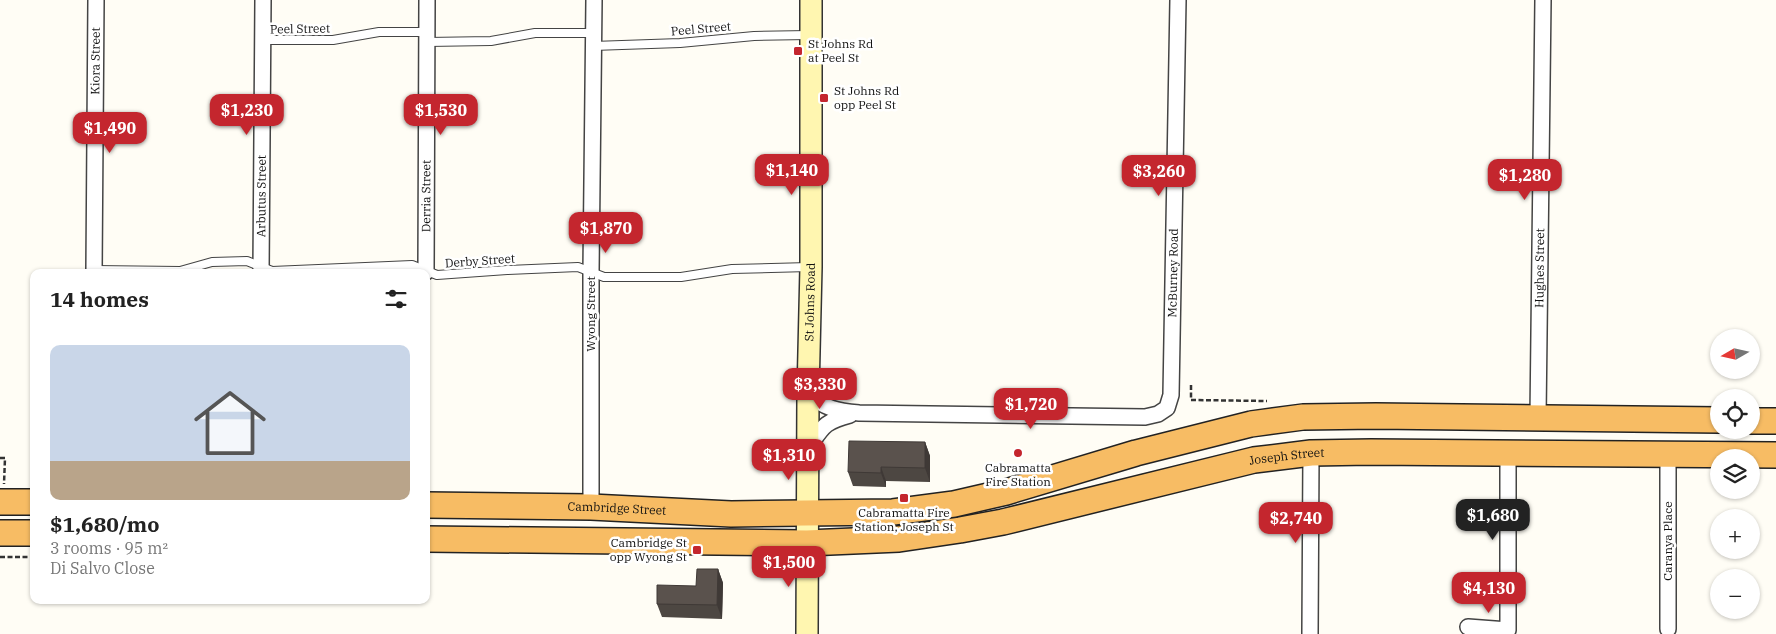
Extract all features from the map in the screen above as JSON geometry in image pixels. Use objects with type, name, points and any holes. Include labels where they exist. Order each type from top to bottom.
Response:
[{"type":"highway","points":[[808,514],[893,512],[954,504],[1006,492],[1184,440],[1228,429],[1278,420],[1323,416],[1710,420]]},
{"type":"highway","points":[[1760,421],[1776,421]]},
{"type":"highway","name":"Joseph Street","points":[[807,542],[900,538],[1004,522],[1228,465],[1275,456],[1311,453],[1508,452],[1776,455]]},
{"type":"highway","points":[[2,495],[30,501]]},
{"type":"highway","name":"Cambridge Street","points":[[430,505],[591,507],[731,514],[808,514]]},
{"type":"highway","points":[[0,533],[30,534]]},
{"type":"highway","points":[[430,539],[807,542]]},
{"type":"main road","name":"St Johns Road","points":[[807,634],[808,393],[811,268],[811,0]]},
{"type":"street","name":"Kiora Street","points":[[94,269],[96,0]]},
{"type":"street","name":"Arbutus Street","points":[[261,269],[263,0]]},
{"type":"street","name":"Derria Street","points":[[426,269],[427,0]]},
{"type":"street","name":"Wyong Street","points":[[591,507],[594,0]]},
{"type":"street","name":"McBurney Road","points":[[859,413],[1145,417],[1158,414],[1167,408],[1171,395],[1178,0]]},
{"type":"street","name":"Hughes Street","points":[[1538,417],[1543,0]]},
{"type":"street","points":[[808,393],[817,402],[837,411],[859,413]]},
{"type":"street","points":[[808,448],[823,426],[840,418],[859,413]]},
{"type":"street","points":[[1468,628],[1508,630],[1508,452]]},
{"type":"street","points":[[1310,634],[1311,453]]},
{"type":"street","name":"Caranya Place","points":[[1668,453],[1668,629]]},
{"type":"lane","name":"Peel Street","points":[[263,40],[334,40],[379,32],[491,41],[535,33],[594,39],[680,43],[754,36],[810,34]]},
{"type":"lane","name":"Derby Street","points":[[187,269],[212,262],[246,261],[259,269]]},
{"type":"lane","name":"Derby Street","points":[[312,269],[412,264],[422,269]]},
{"type":"lane","name":"Derby Street","points":[[430,272],[438,275],[578,267],[604,277],[682,277],[732,269],[811,268]]},
{"type":"path","points":[[1191,385],[1191,400]]},
{"type":"path","points":[[0,458],[5,458],[2,495]]},
{"type":"path","points":[[0,558],[30,557]]},
{"type":"building","points":[[849,441],[925,442],[925,468],[881,467],[881,473],[848,472]]},
{"type":"building","points":[[697,569],[718,569],[717,605],[657,604],[657,585],[696,586]]},
{"type":"place","name":"St Johns Rd at Peel St","points":[[798,51]]},
{"type":"place","name":"St Johns Rd opp Peel St","points":[[824,98]]},
{"type":"place","name":"Cabramatta Fire Station","points":[[1018,453]]},
{"type":"place","name":"Cabramatta Fire Station, Joseph St","points":[[904,498]]},
{"type":"place","name":"Cambridge St opp Wyong St","points":[[697,550]]}]
